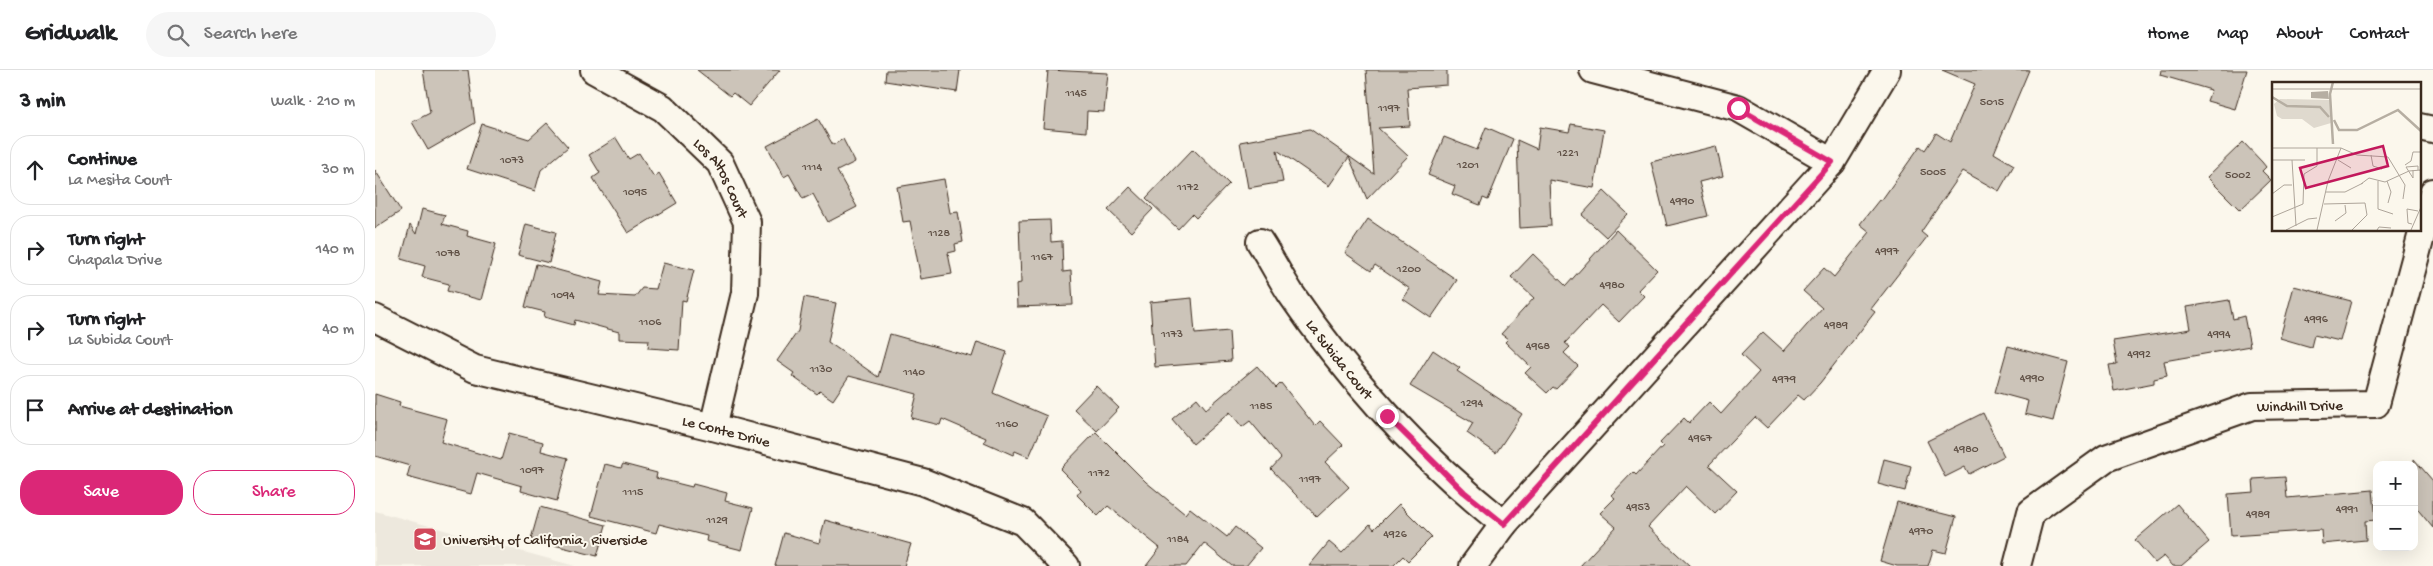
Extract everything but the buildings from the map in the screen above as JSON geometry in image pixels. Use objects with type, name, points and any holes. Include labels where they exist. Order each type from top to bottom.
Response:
[{"type":"street","name":"Los Altos Court","points":[[594,70],[663,108],[720,163],[747,222],[745,293],[713,427]]},
{"type":"street","points":[[1593,70],[1738,108],[1832,162]]},
{"type":"street","points":[[1473,566],[1504,524],[1832,162],[1887,70]]},
{"type":"street","name":"Windhill Drive","points":[[2017,566],[2031,512],[2107,458],[2252,406],[2376,404],[2433,192]]},
{"type":"street","name":"La Subida Court","points":[[1260,242],[1290,292],[1387,416],[1464,492],[1504,524]]},
{"type":"street","name":"Le Conte Drive","points":[[375,318],[475,369],[713,427],[923,482],[1023,522],[1066,566]]},
{"type":"shaded area","name":"University of California, Riverside","points":[[375,511],[575,566],[375,566]]},
{"type":"place","name":"University of California, Riverside","points":[[425,539]]},
{"type":"route","points":[[1387,416],[1464,492],[1504,524],[1832,162],[1738,108]]}]
